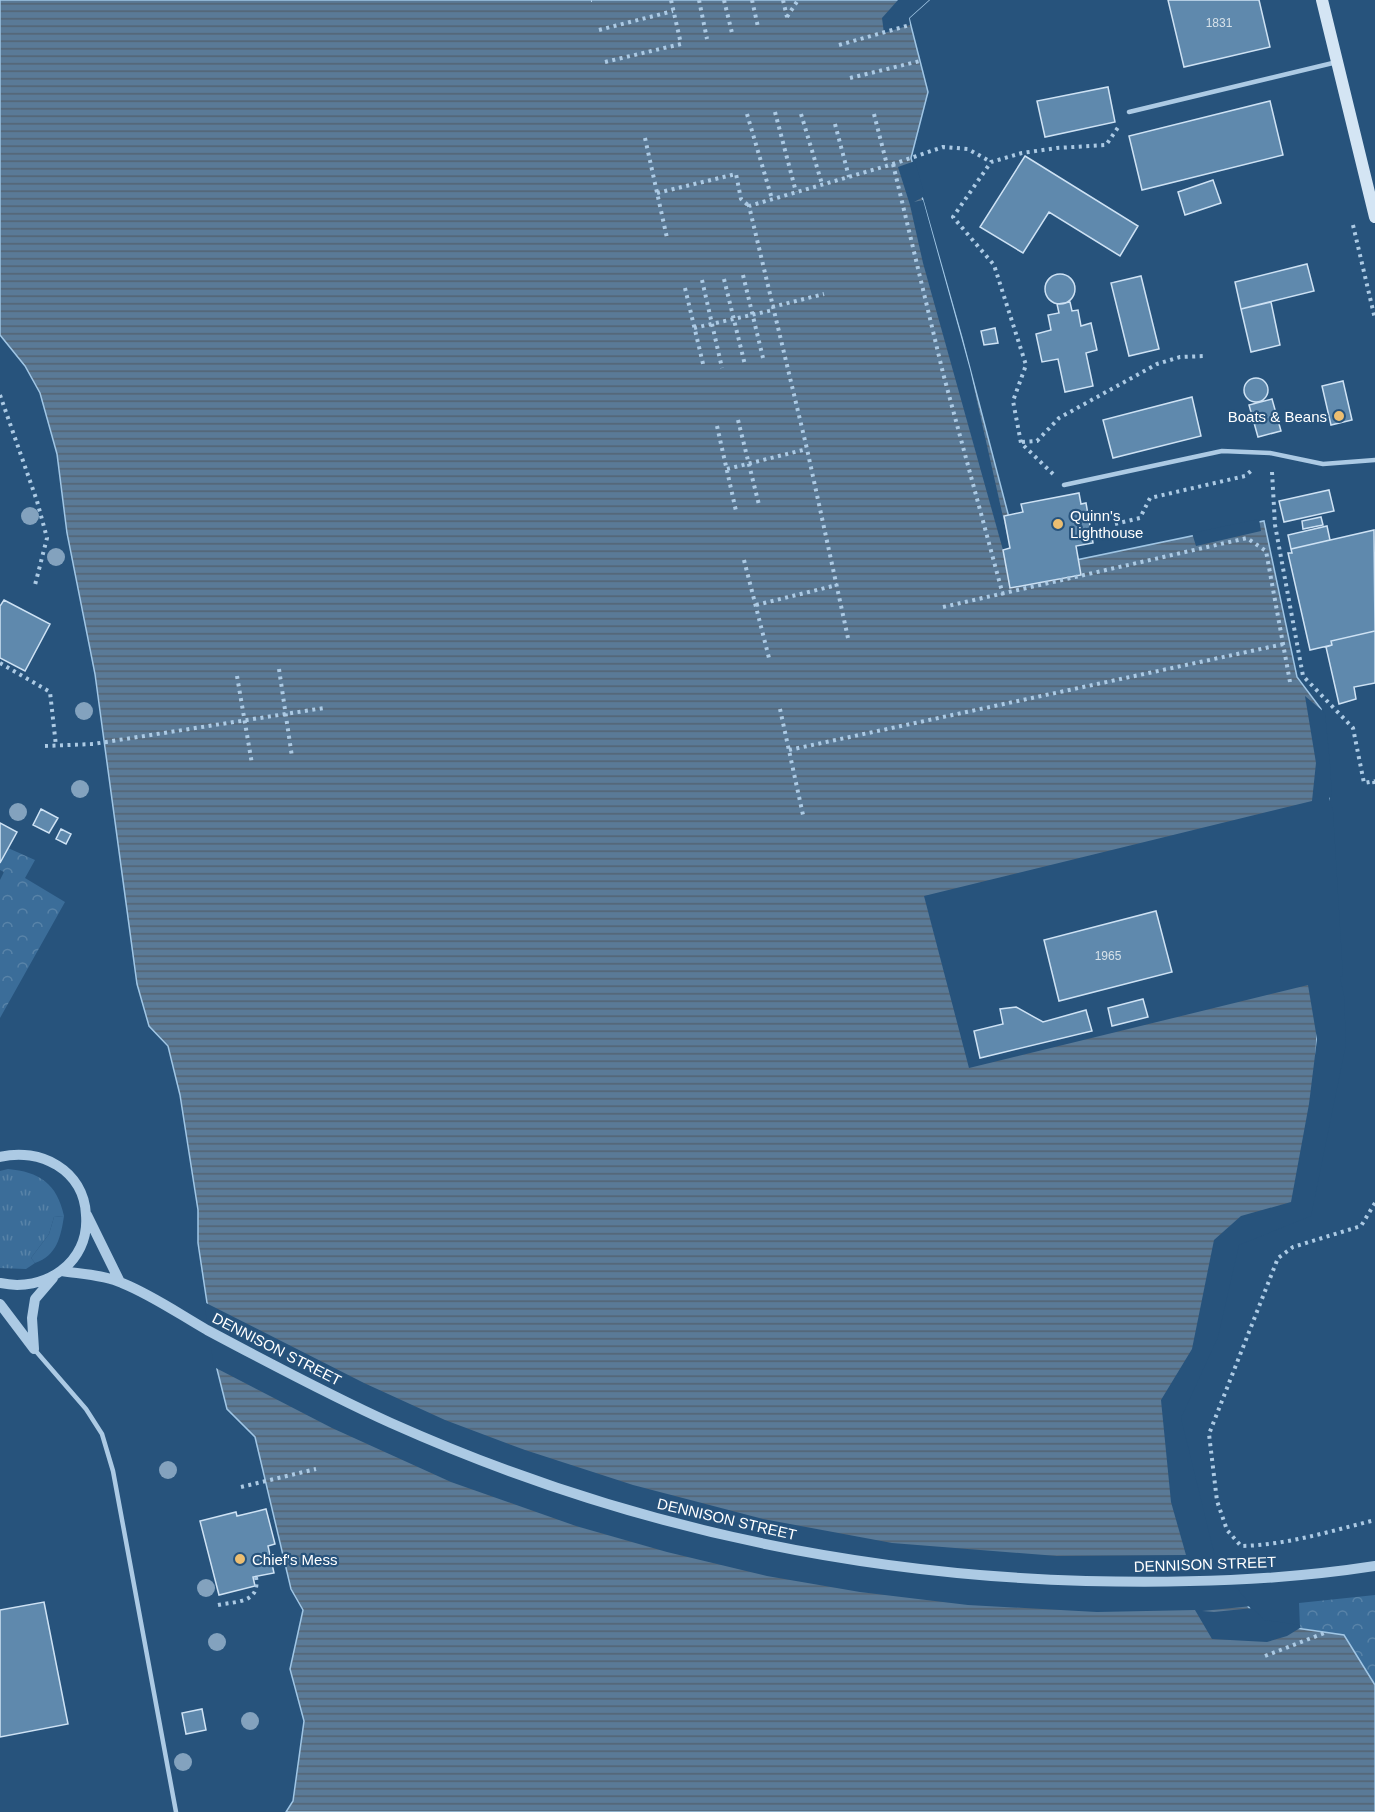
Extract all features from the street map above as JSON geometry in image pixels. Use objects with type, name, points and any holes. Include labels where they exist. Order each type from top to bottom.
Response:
[{"type":"main road","points":[[1322,0],[1337,62],[1370,176],[1375,217]]},
{"type":"street","points":[[0,1157],[15,1153],[35,1155],[55,1163],[71,1177],[81,1194],[86,1215],[120,1282]]},
{"type":"street","points":[[34,1349],[32,1318],[35,1299],[76,1255],[84,1236],[86,1215]]},
{"type":"street","points":[[0,1282],[20,1286],[39,1283],[59,1273]]},
{"type":"street","name":"DENNISON STREET","points":[[59,1273],[120,1282],[277,1367],[391,1423],[494,1466],[603,1503],[705,1532],[816,1555],[916,1569],[1033,1579],[1136,1582],[1242,1580],[1375,1566]]},
{"type":"street","points":[[0,1304],[34,1349]]},
{"type":"lane","points":[[1129,112],[1337,62]]},
{"type":"lane","points":[[1064,485],[1222,451],[1270,453],[1323,464],[1375,460]]},
{"type":"lane","points":[[34,1349],[86,1409],[104,1438],[113,1471],[176,1812]]},
{"type":"path","points":[[605,62],[681,44],[671,0]]},
{"type":"path","points":[[699,0],[707,39]]},
{"type":"path","points":[[724,0],[732,33]]},
{"type":"path","points":[[752,0],[758,27]]},
{"type":"path","points":[[783,0],[787,17],[798,0]]},
{"type":"path","points":[[599,30],[673,11]]},
{"type":"path","points":[[838,45],[910,25]]},
{"type":"path","points":[[850,78],[920,61]]},
{"type":"path","points":[[775,112],[796,192]]},
{"type":"path","points":[[1064,485],[1021,443],[1013,401],[1026,365],[994,265],[953,217],[991,162],[1022,153],[1106,145],[1129,112]]},
{"type":"path","points":[[747,114],[772,199]]},
{"type":"path","points":[[801,114],[822,184]]},
{"type":"path","points":[[874,114],[887,165]]},
{"type":"path","points":[[835,124],[849,177]]},
{"type":"path","points":[[645,138],[667,238]]},
{"type":"path","points":[[749,206],[893,164],[942,147],[968,148],[991,162]]},
{"type":"path","points":[[893,164],[943,373],[1003,595]]},
{"type":"path","points":[[657,193],[736,174],[741,199],[749,206],[807,449],[848,638]]},
{"type":"path","points":[[743,275],[763,358]]},
{"type":"path","points":[[724,279],[745,365]]},
{"type":"path","points":[[702,280],[722,368]]},
{"type":"path","points":[[685,288],[704,368]]},
{"type":"path","points":[[694,328],[753,315],[824,294]]},
{"type":"path","points":[[1021,443],[1037,441],[1059,418],[1157,364],[1180,357],[1205,356]]},
{"type":"path","points":[[0,395],[37,501],[47,538],[35,585]]},
{"type":"path","points":[[738,420],[759,505]]},
{"type":"path","points":[[717,426],[735,511]]},
{"type":"path","points":[[727,469],[807,449]]},
{"type":"path","points":[[1114,524],[1140,518],[1150,498],[1245,476],[1270,453]]},
{"type":"path","points":[[1270,453],[1275,525],[1303,676],[1353,728],[1364,783],[1374,781],[1375,788]]},
{"type":"path","points":[[943,607],[1247,538],[1266,551],[1290,682]]},
{"type":"path","points":[[744,560],[769,658]]},
{"type":"path","points":[[756,605],[837,585]]},
{"type":"path","points":[[789,750],[1284,644]]},
{"type":"path","points":[[0,663],[50,692],[56,746]]},
{"type":"path","points":[[279,669],[292,757]]},
{"type":"path","points":[[237,676],[252,764]]},
{"type":"path","points":[[45,746],[93,744],[324,708]]},
{"type":"path","points":[[780,710],[802,815]]},
{"type":"path","points":[[1375,1203],[1361,1226],[1293,1246],[1278,1258],[1209,1434],[1217,1501],[1227,1530],[1241,1546],[1268,1546],[1375,1520]]},
{"type":"path","points":[[241,1487],[315,1469]]},
{"type":"path","points":[[218,1605],[246,1600],[253,1596],[257,1586],[256,1577]]},
{"type":"path","points":[[1265,1656],[1327,1632]]},
{"type":"green space","points":[[8,848],[35,860],[25,878],[65,902],[0,1018],[0,880],[4,872],[0,870],[0,863]]},
{"type":"green space","points":[[8,1169],[29,1173],[45,1181],[57,1195],[64,1216],[54,1217],[49,1234],[31,1258],[35,1263],[26,1269],[0,1268],[0,1171]]},
{"type":"green space","points":[[64,1216],[57,1244],[48,1256],[35,1263],[31,1258],[49,1234],[54,1217]]},
{"type":"green space","points":[[1375,1595],[1375,1685],[1344,1635],[1300,1628],[1299,1603]]},
{"type":"shaded area","points":[[0,0],[929,0],[909,18],[928,92],[911,158],[962,338],[1023,571],[1264,521],[1297,677],[1321,709],[1329,797],[1308,1215],[1236,1243],[1178,1418],[1214,1566],[1262,1623],[1344,1635],[1375,1685],[1375,1812],[286,1812],[293,1801],[304,1721],[290,1669],[303,1610],[291,1589],[255,1437],[227,1409],[217,1369],[198,1243],[198,1210],[180,1095],[168,1046],[149,1026],[137,984],[95,674],[67,533],[57,454],[40,393],[25,366],[0,335]]},
{"type":"pier","points":[[898,0],[929,0],[909,18],[910,25],[884,33],[882,18]]},
{"type":"pier","points":[[915,161],[925,196],[914,202],[923,200],[970,370],[1010,548],[1003,550],[898,167]]},
{"type":"pier","points":[[1259,519],[1261,531],[1196,546],[1192,533]]},
{"type":"pier","points":[[1305,696],[1325,713],[1346,1044],[1311,1216],[1239,1245],[1218,1337],[1181,1418],[1217,1565],[1252,1606],[1202,1611],[1253,1608],[1264,1620],[1300,1625],[1300,1628],[1287,1636],[1267,1642],[1212,1639],[1195,1610],[1097,1612],[968,1605],[860,1592],[767,1576],[667,1552],[576,1526],[451,1482],[332,1428],[214,1367],[204,1302],[364,1383],[445,1420],[525,1450],[633,1485],[763,1519],[892,1543],[1057,1556],[1186,1555],[1171,1502],[1161,1400],[1192,1349],[1214,1240],[1241,1216],[1291,1202],[1309,1104],[1317,1039],[1308,985],[969,1068],[924,896],[1312,801],[1316,763]]},
{"type":"building","points":[[1168,0],[1259,0],[1270,47],[1184,67]]},
{"type":"building","points":[[1108,87],[1115,122],[1045,137],[1037,101]]},
{"type":"building","points":[[1270,101],[1283,155],[1142,190],[1129,136]]},
{"type":"building","points":[[1025,156],[1138,226],[1120,256],[1049,212],[1023,253],[980,227]]},
{"type":"building","points":[[1213,180],[1221,203],[1185,215],[1178,192]]},
{"type":"building","points":[[1307,264],[1314,291],[1241,309],[1235,282]]},
{"type":"building","points":[[1060,274],[1071,278],[1075,289],[1071,300],[1060,304],[1049,300],[1045,289],[1049,278]]},
{"type":"building","points":[[1141,276],[1159,349],[1129,356],[1111,283]]},
{"type":"building","points":[[1070,302],[1072,311],[1078,310],[1081,326],[1091,323],[1097,350],[1086,353],[1093,386],[1065,392],[1058,359],[1042,362],[1036,334],[1051,330],[1048,315],[1059,313],[1057,304]]},
{"type":"building","points":[[1271,302],[1280,345],[1251,352],[1241,309]]},
{"type":"building","points":[[995,328],[998,343],[984,345],[981,331]]},
{"type":"building","points":[[1256,378],[1264,382],[1268,390],[1264,398],[1256,402],[1248,398],[1244,390],[1248,382]]},
{"type":"building","points":[[1343,381],[1352,420],[1331,425],[1322,386]]},
{"type":"building","points":[[1192,397],[1201,436],[1113,458],[1103,420]]},
{"type":"building","points":[[1272,399],[1281,431],[1258,437],[1249,405]]},
{"type":"building","points":[[1329,490],[1334,511],[1284,522],[1279,501]]},
{"type":"building","points":[[1079,493],[1081,504],[1086,503],[1093,543],[1076,546],[1081,575],[1010,588],[1003,550],[1010,548],[1004,516],[1023,512],[1021,504]]},
{"type":"building","points":[[1321,517],[1323,525],[1303,529],[1302,521]]},
{"type":"building","points":[[1327,526],[1330,540],[1291,549],[1288,535]]},
{"type":"building","points":[[1374,530],[1375,631],[1331,641],[1332,645],[1310,650],[1288,553],[1292,553],[1291,549]]},
{"type":"building","points":[[4,600],[50,624],[25,671],[0,658],[0,606]]},
{"type":"building","points":[[1375,631],[1375,683],[1354,687],[1356,699],[1339,704],[1326,647],[1332,645],[1331,641]]},
{"type":"building","points":[[41,809],[58,818],[49,833],[33,825]]},
{"type":"building","points":[[0,823],[17,832],[0,863]]},
{"type":"building","points":[[61,829],[71,834],[66,844],[56,839]]},
{"type":"building","points":[[1156,911],[1172,972],[1059,1001],[1044,940]]},
{"type":"building","points":[[1143,999],[1148,1017],[1112,1026],[1108,1008]]},
{"type":"building","points":[[1016,1007],[1043,1022],[1086,1010],[1092,1031],[980,1058],[974,1031],[1003,1024],[1000,1009]]},
{"type":"building","name":"Chief's Mess","points":[[266,1509],[275,1544],[268,1546],[274,1573],[253,1577],[255,1586],[219,1595],[200,1521],[236,1512],[237,1516]]},
{"type":"building","points":[[44,1602],[68,1724],[0,1737],[0,1610]]},
{"type":"building","points":[[202,1709],[206,1730],[186,1734],[182,1713]]},
{"type":"place","name":"Boats & Beans","points":[[1339,416]]},
{"type":"place","name":"Quinn's Lighthouse","points":[[1058,524]]},
{"type":"place","name":"Chief's Mess","points":[[240,1559]]}]
